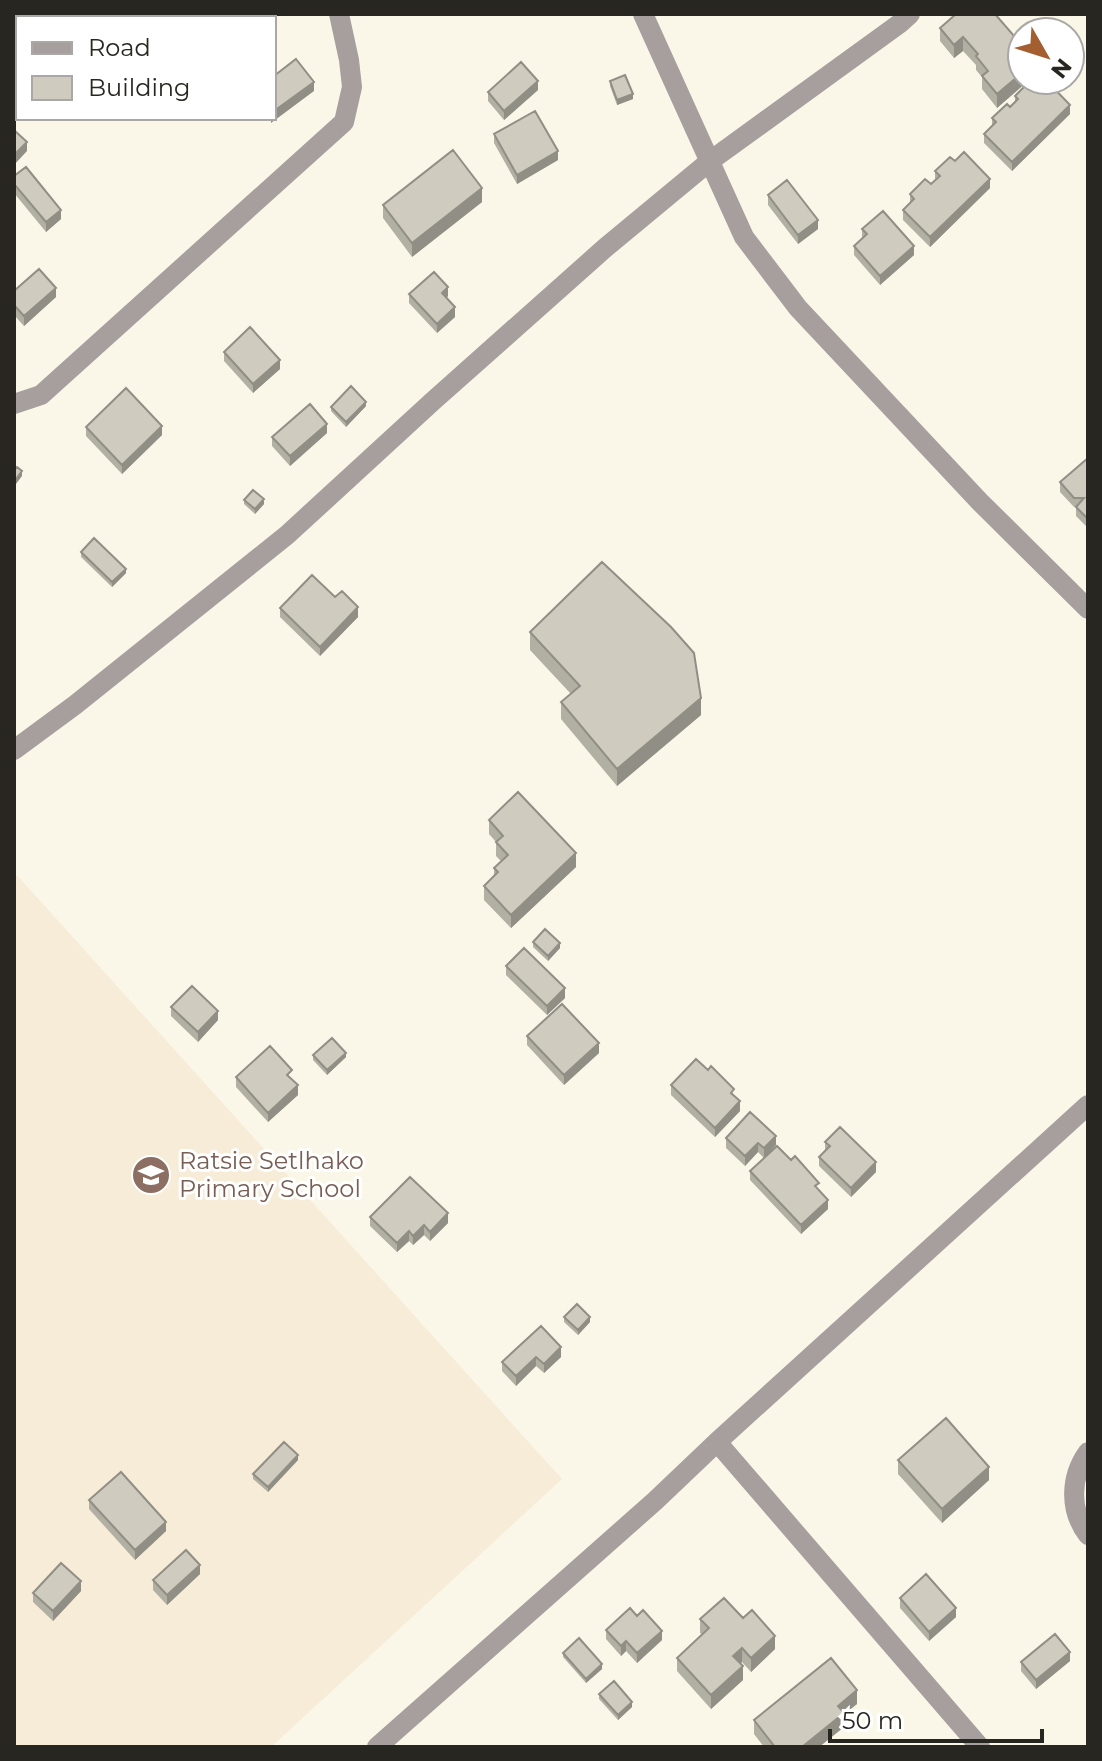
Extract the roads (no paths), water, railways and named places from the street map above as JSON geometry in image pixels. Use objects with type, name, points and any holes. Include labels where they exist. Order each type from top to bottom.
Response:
[{"type":"street","points":[[14,404],[41,395],[344,122],[352,87],[339,14]]},
{"type":"street","points":[[643,14],[744,237],[798,308],[980,502],[1088,609]]},
{"type":"street","points":[[14,750],[287,535],[605,248],[710,161],[910,14]]},
{"type":"street","points":[[377,1747],[655,1501],[1088,1105]]},
{"type":"street","points":[[717,1442],[980,1747]]},
{"type":"street","points":[[1088,1452],[1080,1463],[1073,1495],[1080,1523],[1088,1535]]},
{"type":"place","name":"Ratsie Setlhako Primary School","points":[[151,1175]]}]
